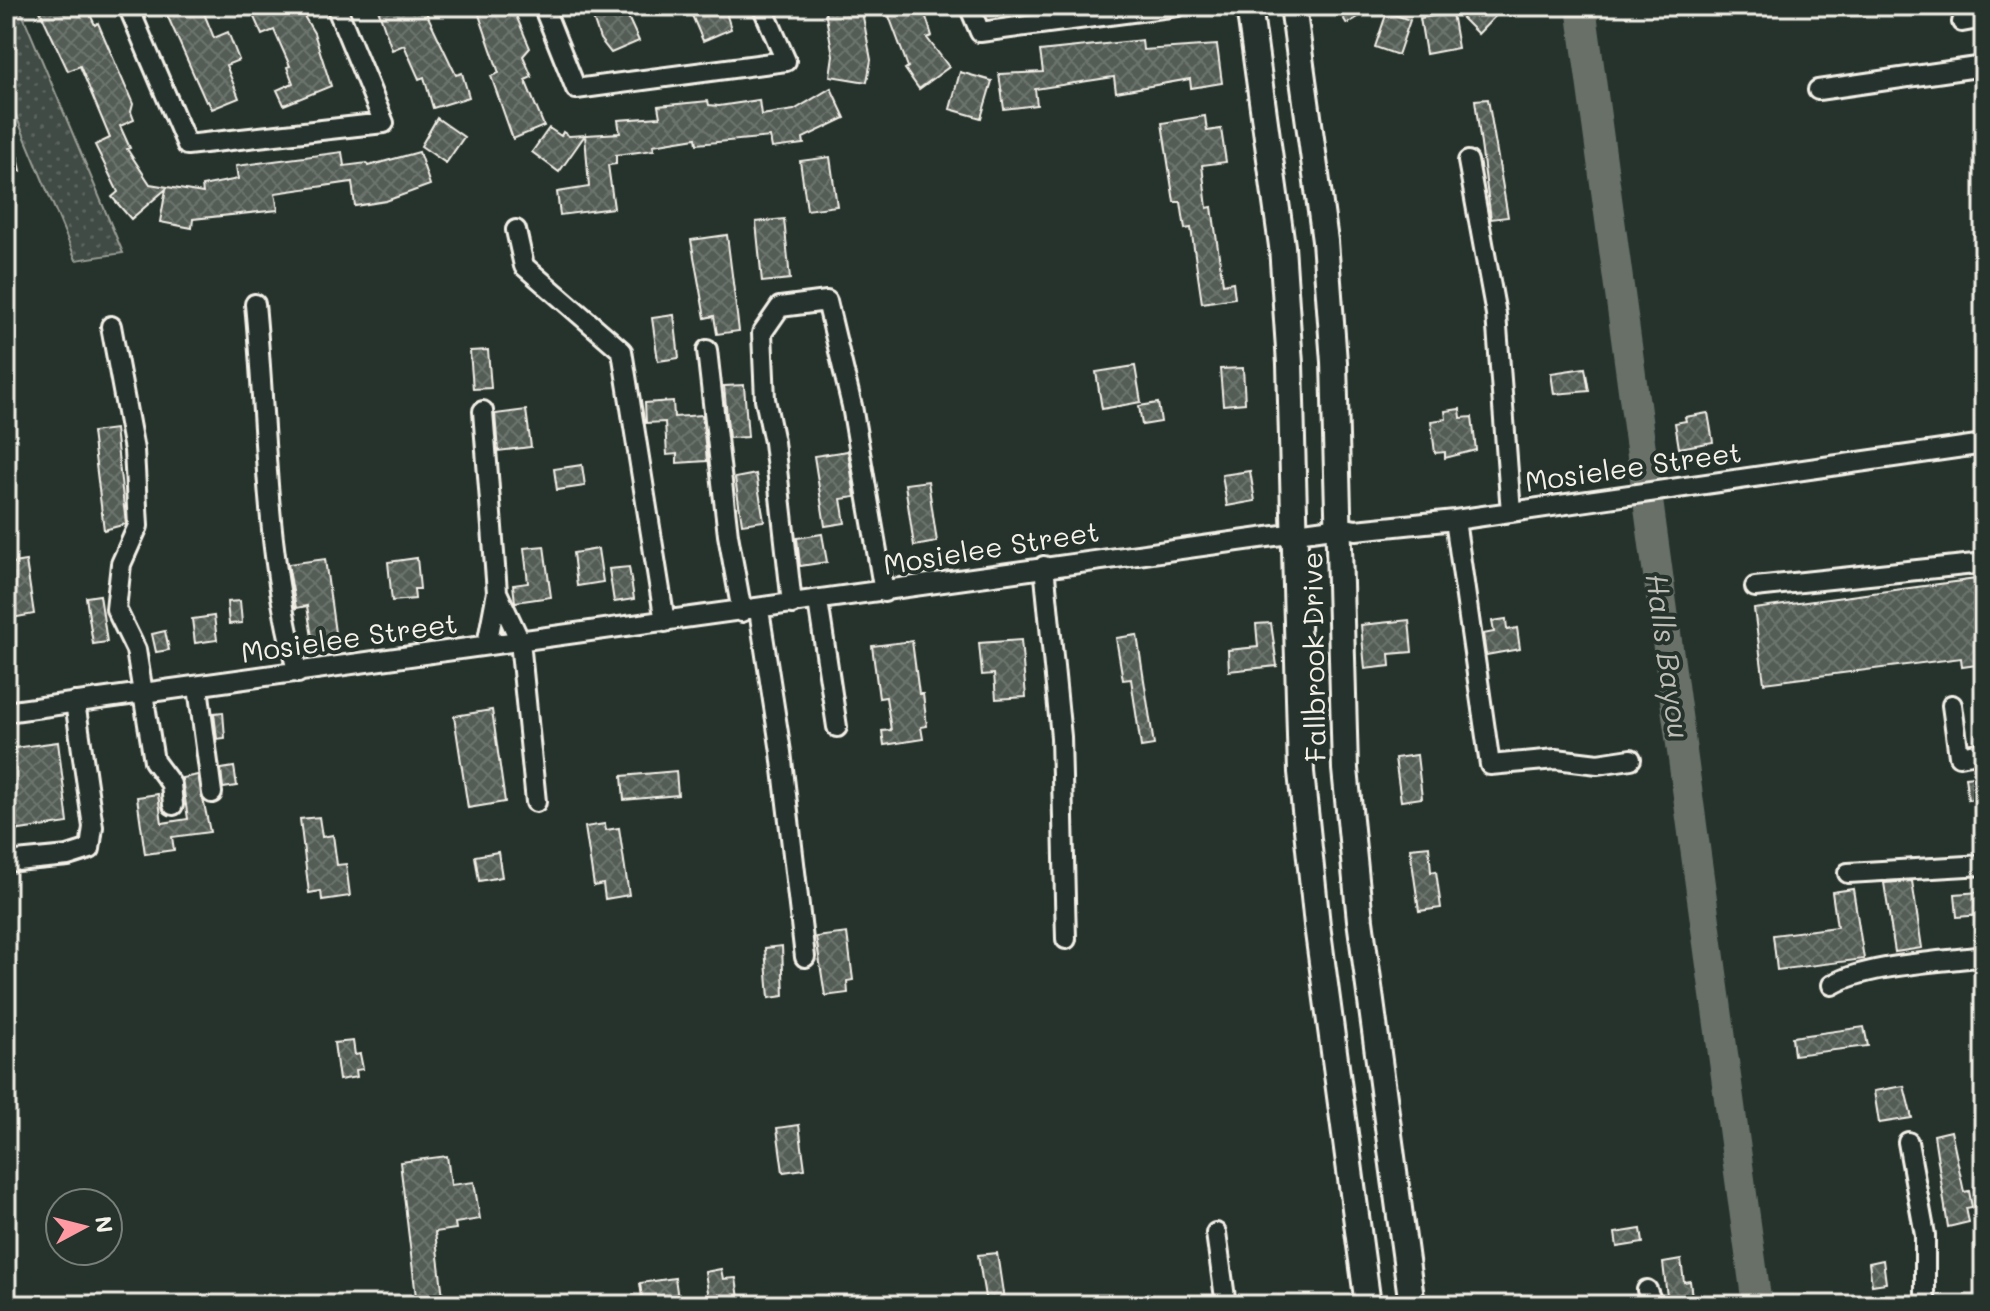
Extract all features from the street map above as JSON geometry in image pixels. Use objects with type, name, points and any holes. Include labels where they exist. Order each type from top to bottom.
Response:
[{"type":"main road","name":"Fallbrook Drive","points":[[1249,6],[1282,246],[1296,532],[1303,787],[1317,925],[1368,1305]]},
{"type":"main road","name":"Fallbrook Drive","points":[[1293,6],[1325,241],[1340,527],[1345,769],[1360,920],[1412,1305]]},
{"type":"street","points":[[128,6],[187,145],[384,123],[336,6]]},
{"type":"street","points":[[543,6],[576,89],[786,61],[762,6]]},
{"type":"street","points":[[969,6],[980,32],[1178,6]]},
{"type":"street","points":[[1962,22],[1984,18]]},
{"type":"street","points":[[1818,90],[1984,66]]},
{"type":"street","points":[[1468,161],[1496,314],[1511,512]]},
{"type":"street","points":[[516,230],[524,266],[622,351],[665,622]]},
{"type":"street","points":[[792,604],[774,442],[765,399],[762,333],[780,307],[827,301],[839,346],[884,592]]},
{"type":"street","points":[[255,304],[264,396],[263,436],[273,523],[282,592],[298,673]]},
{"type":"street","points":[[111,326],[134,450],[138,526],[121,564],[116,609],[136,650],[154,761],[171,784],[173,805]]},
{"type":"street","points":[[707,350],[728,535],[750,611],[781,752],[805,957]]},
{"type":"street","points":[[483,411],[497,592],[487,645]]},
{"type":"street","name":"Mosielee Street","points":[[6,712],[750,611],[1044,566],[1340,527],[1356,530],[1455,520],[1984,444]]},
{"type":"street","points":[[1455,520],[1490,765],[1556,759],[1598,764],[1631,759]]},
{"type":"street","points":[[1755,587],[1984,563]]},
{"type":"street","points":[[1044,566],[1061,737],[1066,939]]},
{"type":"street","points":[[497,592],[520,641],[536,802]]},
{"type":"street","points":[[818,601],[837,727]]},
{"type":"street","points":[[198,687],[212,793]]},
{"type":"street","points":[[6,862],[68,856],[90,849],[93,827],[75,702]]},
{"type":"street","points":[[1952,705],[1959,756],[1984,752]]},
{"type":"street","points":[[1848,873],[1984,865]]},
{"type":"street","points":[[1832,985],[1846,977],[1875,970],[1984,956]]},
{"type":"street","points":[[1908,1142],[1925,1235],[1925,1305]]},
{"type":"street","points":[[1216,1233],[1226,1305]]},
{"type":"shaded area","points":[[6,6],[19,6],[123,253],[76,260],[6,92]]},
{"type":"building","points":[[45,6],[86,6],[95,25],[98,23],[133,104],[131,112],[134,120],[120,126],[130,148],[127,149],[150,184],[203,193],[202,186],[238,179],[236,166],[342,152],[344,166],[367,163],[368,166],[419,152],[430,185],[386,201],[355,206],[352,182],[275,193],[278,210],[193,219],[192,228],[160,222],[166,189],[131,219],[112,197],[118,192],[95,145],[110,138],[80,66],[68,71],[39,9]]},
{"type":"building","points":[[163,6],[201,6],[214,38],[228,32],[239,60],[226,65],[239,98],[212,109],[206,102]]},
{"type":"building","points":[[249,6],[298,6],[314,33],[331,86],[284,105],[277,90],[293,83],[287,67],[290,66],[274,30],[262,35]]},
{"type":"building","points":[[377,6],[423,6],[456,75],[462,73],[469,97],[433,108],[424,77],[419,79],[404,45],[392,50]]},
{"type":"building","points":[[476,6],[512,6],[530,48],[523,56],[532,77],[525,80],[544,126],[513,139],[491,76],[499,73]]},
{"type":"building","points":[[589,6],[623,6],[639,41],[611,53],[600,39]]},
{"type":"building","points":[[688,6],[724,6],[731,29],[703,41]]},
{"type":"building","points":[[824,6],[861,6],[871,60],[867,82],[830,76],[833,55]]},
{"type":"building","points":[[922,6],[932,36],[927,38],[949,67],[919,89],[905,69],[908,67],[889,16]]},
{"type":"building","points":[[1336,6],[1375,6],[1347,24]]},
{"type":"building","points":[[1450,6],[1505,6],[1478,34]]},
{"type":"building","points":[[1387,12],[1410,20],[1398,55],[1375,47]]},
{"type":"building","points":[[1452,13],[1458,48],[1426,54],[1420,18]]},
{"type":"building","points":[[1142,40],[1143,50],[1217,45],[1222,83],[1191,88],[1190,79],[1116,92],[1114,77],[1035,89],[1037,105],[1004,109],[999,74],[1043,72],[1040,51]]},
{"type":"building","points":[[960,72],[992,81],[981,118],[950,109]]},
{"type":"building","points":[[831,88],[845,118],[803,138],[804,144],[772,148],[770,137],[697,144],[696,138],[653,145],[654,150],[616,155],[616,164],[608,165],[614,208],[560,215],[557,192],[589,187],[585,135],[620,133],[618,120],[660,117],[658,106],[708,101],[709,105],[719,106],[759,100],[761,115],[794,110]]},
{"type":"building","points":[[1488,99],[1508,217],[1491,219],[1475,100]]},
{"type":"building","points":[[1205,116],[1207,131],[1221,129],[1226,162],[1202,165],[1207,208],[1212,207],[1223,284],[1233,282],[1235,298],[1202,303],[1191,228],[1185,229],[1181,202],[1174,202],[1162,123]]},
{"type":"building","points":[[437,118],[464,137],[446,163],[421,146]]},
{"type":"building","points":[[549,128],[561,136],[563,132],[569,136],[585,135],[559,172],[532,152]]},
{"type":"building","points":[[6,129],[12,129],[21,171],[6,174]]},
{"type":"building","points":[[830,157],[837,206],[807,210],[800,161]]},
{"type":"building","points":[[784,219],[790,279],[762,282],[756,222]]},
{"type":"building","points":[[727,235],[739,331],[717,334],[714,316],[705,318],[691,240]]},
{"type":"building","points":[[674,315],[679,358],[658,361],[652,318]]},
{"type":"building","points":[[488,350],[491,388],[473,389],[470,351]]},
{"type":"building","points":[[1135,366],[1141,402],[1102,409],[1096,372]]},
{"type":"building","points":[[1243,368],[1245,403],[1223,405],[1220,369]]},
{"type":"building","points":[[1585,368],[1589,391],[1554,394],[1551,373]]},
{"type":"building","points":[[744,385],[748,437],[729,438],[724,386]]},
{"type":"building","points":[[673,401],[674,417],[702,415],[707,461],[677,463],[677,454],[667,455],[665,422],[646,423],[645,403]]},
{"type":"building","points":[[1158,403],[1161,422],[1142,425],[1139,406]]},
{"type":"building","points":[[1460,409],[1461,418],[1472,417],[1476,450],[1445,458],[1445,452],[1435,453],[1431,421],[1446,419],[1445,411]]},
{"type":"building","points":[[526,410],[531,447],[498,451],[495,414]]},
{"type":"building","points":[[1708,413],[1713,442],[1679,448],[1675,423],[1686,421],[1685,417]]},
{"type":"building","points":[[115,429],[126,524],[104,530],[92,432]]},
{"type":"building","points":[[848,451],[855,497],[841,499],[845,523],[825,526],[814,456]]},
{"type":"building","points":[[582,465],[585,486],[557,490],[554,469]]},
{"type":"building","points":[[1250,471],[1255,501],[1227,506],[1222,475]]},
{"type":"building","points":[[756,474],[764,521],[742,524],[735,478]]},
{"type":"building","points":[[928,481],[937,542],[914,546],[905,484]]},
{"type":"building","points":[[822,534],[827,562],[800,566],[797,538]]},
{"type":"building","points":[[544,546],[551,597],[515,602],[513,585],[528,583],[524,548]]},
{"type":"building","points":[[598,549],[603,582],[577,586],[573,553]]},
{"type":"building","points":[[417,558],[420,589],[414,589],[415,599],[392,601],[388,562]]},
{"type":"building","points":[[325,559],[336,640],[313,644],[307,606],[296,608],[288,564]]},
{"type":"building","points":[[26,561],[34,614],[6,619],[6,564]]},
{"type":"building","points":[[629,567],[634,599],[614,602],[609,569]]},
{"type":"building","points":[[1984,578],[1984,664],[1962,667],[1961,658],[1764,683],[1754,609]]},
{"type":"building","points":[[100,595],[107,642],[93,644],[86,597]]},
{"type":"building","points":[[240,601],[242,623],[229,624],[227,602]]},
{"type":"building","points":[[214,616],[217,640],[195,643],[192,619]]},
{"type":"building","points":[[1506,619],[1507,630],[1517,628],[1520,649],[1486,655],[1483,634],[1494,632],[1492,621]]},
{"type":"building","points":[[1409,620],[1412,652],[1389,654],[1390,666],[1365,669],[1361,625]]},
{"type":"building","points":[[1271,623],[1277,666],[1229,671],[1228,650],[1258,647],[1256,624]]},
{"type":"building","points":[[165,631],[169,650],[156,652],[152,634]]},
{"type":"building","points":[[1137,635],[1154,745],[1141,747],[1131,679],[1123,680],[1116,638]]},
{"type":"building","points":[[1021,640],[1026,697],[996,699],[994,674],[982,675],[979,643]]},
{"type":"building","points":[[912,641],[927,726],[921,727],[923,739],[884,745],[882,731],[891,730],[886,697],[879,698],[872,646]]},
{"type":"building","points":[[492,710],[505,802],[468,808],[454,716]]},
{"type":"building","points":[[223,712],[225,738],[217,739],[214,713]]},
{"type":"building","points":[[58,742],[68,823],[6,832],[6,749]]},
{"type":"building","points":[[1417,755],[1422,798],[1401,801],[1395,758]]},
{"type":"building","points":[[234,767],[237,786],[223,788],[221,769]]},
{"type":"building","points":[[676,771],[678,795],[624,800],[622,776]]},
{"type":"building","points":[[198,775],[210,832],[172,837],[174,850],[145,854],[137,797],[158,794],[162,823],[188,819],[182,778]]},
{"type":"building","points":[[1984,775],[1984,797],[1968,800],[1965,777]]},
{"type":"building","points":[[319,817],[322,837],[333,835],[337,865],[346,864],[350,896],[322,900],[321,891],[309,893],[300,819]]},
{"type":"building","points":[[605,824],[606,830],[619,828],[629,895],[605,899],[603,884],[594,886],[585,827]]},
{"type":"building","points":[[1429,846],[1431,872],[1436,871],[1441,908],[1419,911],[1410,848]]},
{"type":"building","points":[[498,852],[502,877],[479,881],[475,856]]},
{"type":"building","points":[[1912,881],[1922,948],[1895,952],[1884,883]]},
{"type":"building","points":[[1853,889],[1864,959],[1777,970],[1773,935],[1837,927],[1832,892]]},
{"type":"building","points":[[1979,892],[1981,915],[1957,917],[1955,894]]},
{"type":"building","points":[[847,933],[853,980],[847,981],[848,993],[825,996],[816,937]]},
{"type":"building","points":[[782,946],[784,996],[769,998],[765,948]]},
{"type":"building","points":[[1864,1027],[1868,1046],[1794,1055],[1792,1037]]},
{"type":"building","points":[[353,1041],[355,1055],[360,1054],[363,1069],[356,1070],[357,1077],[339,1080],[334,1043]]},
{"type":"building","points":[[1904,1086],[1912,1118],[1879,1123],[1874,1091]]},
{"type":"building","points":[[799,1125],[805,1169],[783,1172],[777,1128]]},
{"type":"building","points":[[1951,1131],[1964,1192],[1969,1191],[1972,1207],[1966,1208],[1969,1222],[1948,1227],[1934,1135]]},
{"type":"building","points":[[447,1156],[451,1185],[474,1182],[480,1219],[455,1223],[456,1229],[435,1232],[444,1305],[417,1305],[400,1162]]},
{"type":"building","points":[[1641,1229],[1643,1243],[1617,1247],[1615,1233]]},
{"type":"building","points":[[997,1253],[1004,1300],[986,1303],[978,1255]]},
{"type":"building","points":[[1681,1260],[1684,1282],[1690,1281],[1693,1305],[1668,1305],[1663,1263]]},
{"type":"building","points":[[1883,1260],[1886,1283],[1872,1285],[1869,1263]]},
{"type":"building","points":[[721,1269],[723,1279],[736,1278],[740,1305],[710,1305],[705,1272]]},
{"type":"building","points":[[675,1278],[679,1305],[643,1305],[640,1283]]},
{"type":"waterway","name":"Halls Bayou","points":[[1581,6],[1757,1305]]}]
